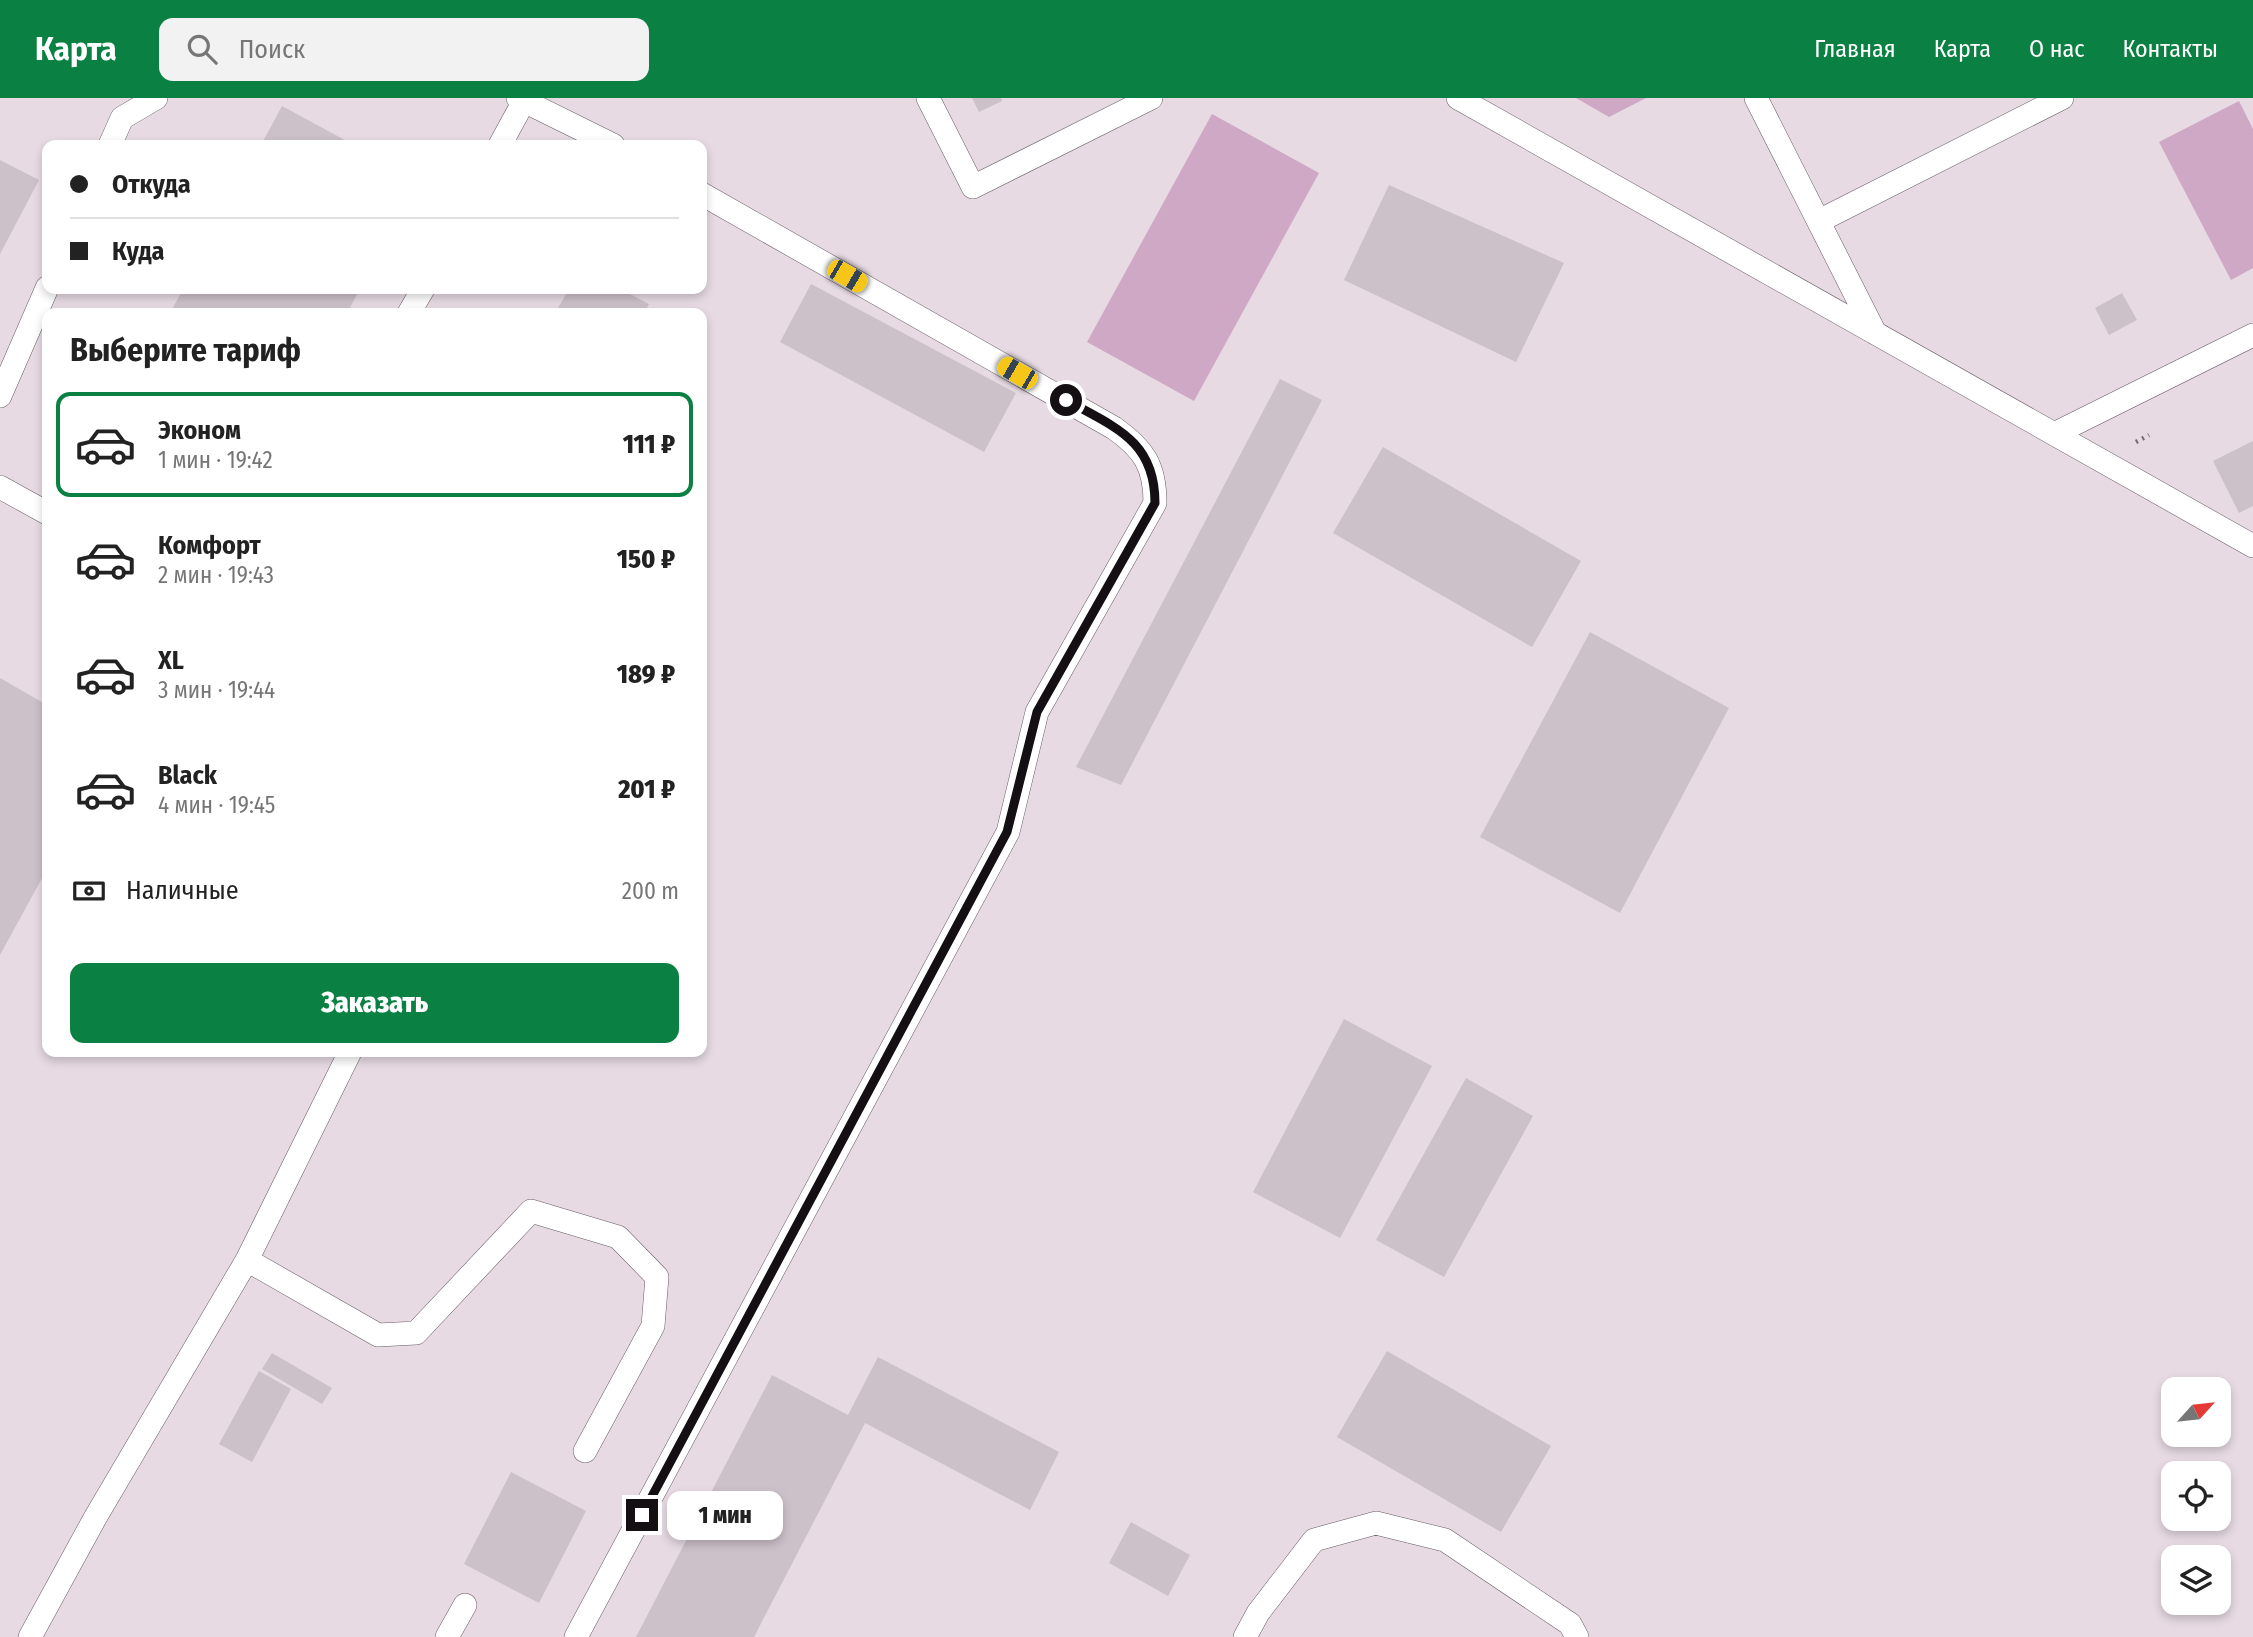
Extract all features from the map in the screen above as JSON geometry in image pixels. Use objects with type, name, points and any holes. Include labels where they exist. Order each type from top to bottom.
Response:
[{"type":"lane","points":[[112,140],[122,118],[156,98]]},
{"type":"lane","points":[[928,98],[973,187],[1151,98]]},
{"type":"lane","points":[[1458,98],[2253,546]]},
{"type":"lane","points":[[1756,98],[1875,333]]},
{"type":"lane","points":[[1819,221],[2062,98]]},
{"type":"lane","points":[[502,140],[521,99],[603,140]]},
{"type":"lane","points":[[576,1637],[1007,832],[1037,712],[1155,503],[1155,483],[1150,465],[1134,442],[1114,428],[707,197]]},
{"type":"lane","points":[[0,396],[44,294]]},
{"type":"lane","points":[[2054,434],[2253,335]]},
{"type":"lane","points":[[0,487],[42,510]]},
{"type":"lane","points":[[30,1637],[95,1518],[247,1260],[348,1057]]},
{"type":"lane","points":[[247,1260],[378,1335],[404,1334],[416,1333],[531,1212],[618,1237],[657,1277],[653,1326],[585,1451]]},
{"type":"lane","points":[[1245,1637],[1258,1613],[1314,1540],[1376,1523],[1445,1540],[1570,1624],[1577,1637]]},
{"type":"lane","points":[[447,1637],[465,1605]]},
{"type":"shaded area","points":[[1576,98],[1646,98],[1609,117]]},
{"type":"shaded area","points":[[2239,101],[2253,129],[2253,268],[2231,280],[2159,142]]},
{"type":"shaded area","points":[[1212,114],[1319,173],[1194,401],[1087,342]]},
{"type":"building","points":[[972,98],[1001,98],[1002,101],[979,112]]},
{"type":"building","points":[[282,106],[345,140],[264,140]]},
{"type":"building","points":[[0,160],[39,180],[0,254]]},
{"type":"building","points":[[1389,185],[1564,263],[1516,362],[1344,280]]},
{"type":"building","points":[[811,284],[1016,393],[984,452],[780,342]]},
{"type":"building","points":[[2122,293],[2137,320],[2109,335],[2095,308]]},
{"type":"building","points":[[180,294],[357,294],[350,308],[173,308]]},
{"type":"building","points":[[566,294],[630,294],[649,304],[647,308],[558,308]]},
{"type":"building","points":[[1280,379],[1322,400],[1121,785],[1076,767]]},
{"type":"building","points":[[2253,441],[2253,506],[2239,513],[2213,461]]},
{"type":"building","points":[[1383,447],[1581,561],[1532,647],[1333,533]]},
{"type":"building","points":[[1590,632],[1729,708],[1620,913],[1480,837]]},
{"type":"building","points":[[0,678],[42,702],[42,878],[0,955]]},
{"type":"building","points":[[1344,1019],[1432,1066],[1340,1238],[1253,1192]]},
{"type":"building","points":[[1466,1078],[1533,1116],[1444,1277],[1376,1240]]},
{"type":"building","points":[[1387,1351],[1551,1446],[1501,1532],[1337,1437]]},
{"type":"building","points":[[272,1353],[332,1388],[322,1404],[262,1369]]},
{"type":"building","points":[[878,1357],[1059,1452],[1030,1510],[865,1423],[754,1637],[636,1637],[772,1375],[848,1415]]},
{"type":"building","points":[[259,1371],[291,1389],[252,1462],[219,1444]]},
{"type":"building","points":[[511,1472],[586,1511],[539,1603],[464,1564]]},
{"type":"building","points":[[1131,1522],[1190,1555],[1168,1596],[1109,1563]]},
{"type":"route","points":[[642,1515],[1007,832],[1037,712],[1155,503],[1155,483],[1150,465],[1134,442],[1066,400]]}]
